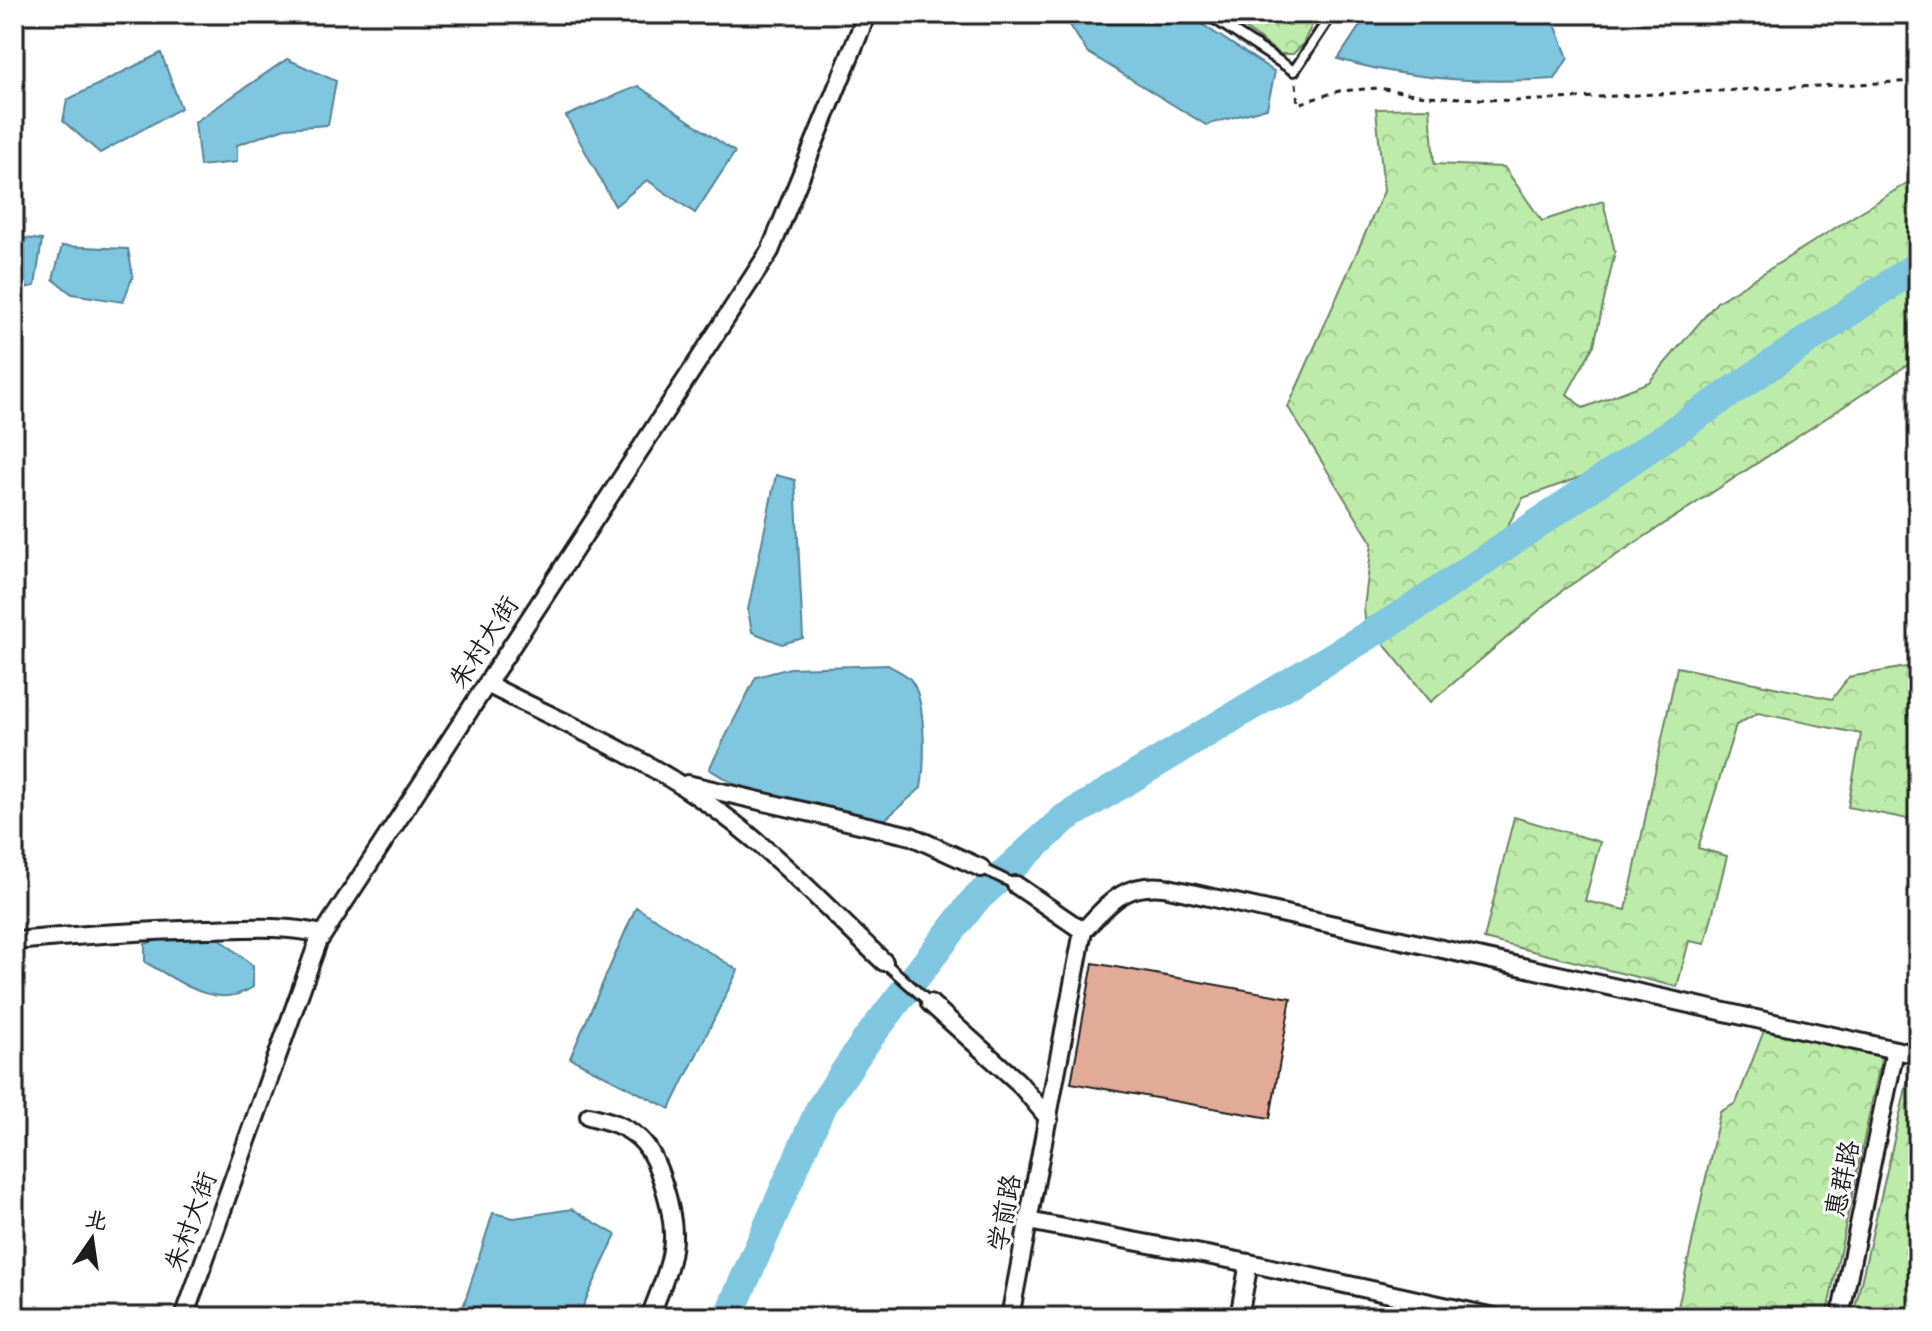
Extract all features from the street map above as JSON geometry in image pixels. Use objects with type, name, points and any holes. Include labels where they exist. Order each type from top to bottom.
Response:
[{"type":"street","name":"朱村大街","points":[[184,1317],[323,934],[770,251],[867,14]]},
{"type":"street","points":[[487,684],[674,781],[743,830],[884,962]]},
{"type":"street","points":[[674,781],[911,836],[981,868]]},
{"type":"street","points":[[1016,885],[1083,931],[1122,893],[1140,885],[1164,887],[1918,1055]]},
{"type":"street","points":[[14,941],[122,931],[234,928],[293,927],[323,934]]},
{"type":"street","name":"学前路","points":[[1010,1317],[1083,931]]},
{"type":"street","points":[[930,1003],[1018,1082],[1049,1119]]},
{"type":"street","name":"惠群路","points":[[1840,1317],[1895,1050]]},
{"type":"street","points":[[589,1116],[617,1122],[642,1141],[671,1207],[673,1240],[667,1273],[650,1317]]},
{"type":"street","points":[[1028,1221],[1249,1263],[1494,1317]]},
{"type":"street","points":[[1239,1317],[1249,1263]]},
{"type":"lane","points":[[1207,14],[1294,71],[1332,14]]},
{"type":"lane","points":[[981,868],[1016,885]]},
{"type":"lane","points":[[884,962],[930,1003]]},
{"type":"path","points":[[1294,71],[1298,104],[1339,91],[1379,88],[1425,96],[1517,101],[1918,81]]},
{"type":"green space","points":[[1226,14],[1317,14],[1303,44],[1293,54],[1280,54]]},
{"type":"green space","points":[[1430,108],[1434,164],[1504,167],[1542,221],[1603,201],[1615,252],[1594,345],[1567,394],[1583,408],[1649,382],[1717,302],[1918,176],[1918,253],[1597,471],[1523,498],[1502,536],[1366,630],[1364,608],[1372,543],[1288,407],[1384,191],[1376,109]]},
{"type":"green space","points":[[1918,275],[1918,358],[1563,590],[1431,702],[1379,638]]},
{"type":"green space","points":[[1918,665],[1918,821],[1848,807],[1861,734],[1758,713],[1736,725],[1698,848],[1727,856],[1705,944],[1689,941],[1677,987],[1484,939],[1514,817],[1600,842],[1585,901],[1626,910],[1677,667],[1832,699],[1849,677]]},
{"type":"green space","points":[[1765,1028],[1882,1055],[1826,1317],[1676,1317],[1720,1112],[1736,1103]]},
{"type":"green space","points":[[1912,1062],[1918,1063],[1918,1317],[1853,1317]]},
{"type":"water","points":[[1063,14],[1186,14],[1275,72],[1267,108],[1206,125],[1087,52]]},
{"type":"water","points":[[1409,14],[1551,14],[1568,58],[1555,79],[1499,81],[1418,76],[1338,59],[1365,18]]},
{"type":"water","points":[[161,53],[181,108],[100,153],[63,121],[67,100]]},
{"type":"water","points":[[287,59],[336,81],[328,125],[285,128],[237,145],[237,162],[200,166],[195,122]]},
{"type":"water","points":[[638,86],[735,152],[695,213],[647,180],[615,206],[566,116]]},
{"type":"water","points":[[14,237],[42,240],[35,286],[14,290]]},
{"type":"water","points":[[62,246],[128,249],[133,276],[123,302],[72,294],[53,279]]},
{"type":"water","points":[[776,475],[795,480],[803,638],[782,644],[752,632],[748,610]]},
{"type":"water","points":[[888,665],[908,677],[916,688],[922,716],[923,764],[921,788],[881,823],[734,784],[709,769],[756,677],[790,668]]},
{"type":"water","points":[[636,907],[738,970],[670,1109],[570,1058]]},
{"type":"water","points":[[168,937],[218,937],[253,966],[253,987],[239,994],[211,995],[145,962],[145,944]]},
{"type":"water","points":[[572,1209],[616,1235],[578,1317],[460,1317],[493,1213],[514,1218]]},
{"type":"building","points":[[1093,963],[1291,998],[1270,1118],[1071,1083]]},
{"type":"waterway","points":[[728,1317],[820,1109],[863,1045],[974,901],[1065,818],[1412,609],[1918,265]]}]
